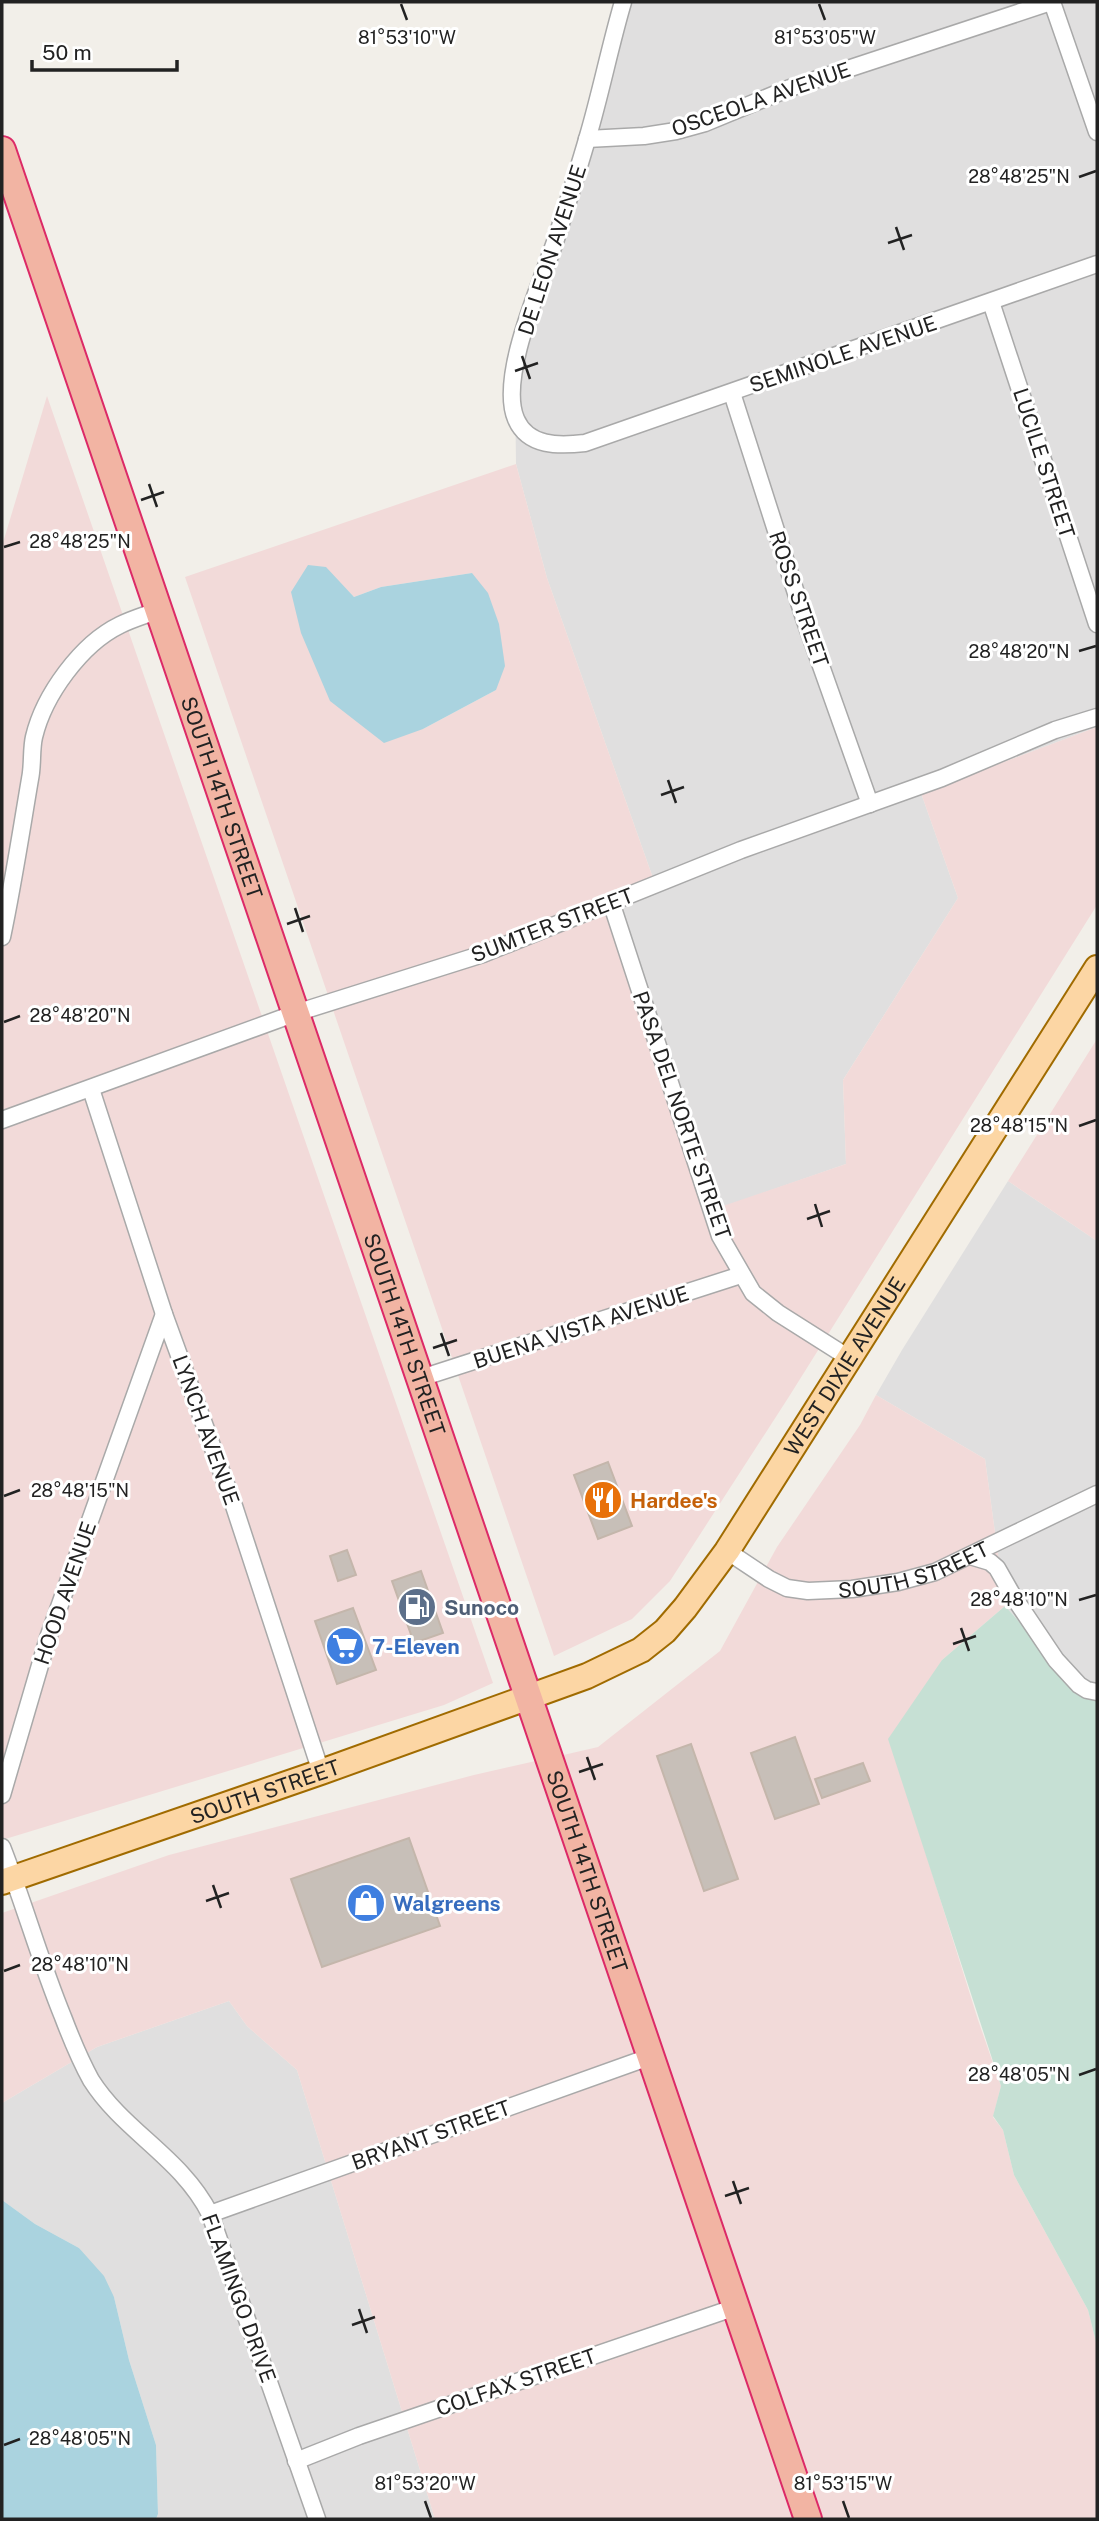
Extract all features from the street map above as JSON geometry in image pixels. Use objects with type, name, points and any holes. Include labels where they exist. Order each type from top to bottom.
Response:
[{"type":"highway","name":"SOUTH 14TH STREET","points":[[2,150],[808,2519]]},
{"type":"main road","name":"WEST DIXIE AVENUE","points":[[529,1698],[617,1662],[657,1637],[685,1608],[727,1551],[1097,968]]},
{"type":"main road","name":"SOUTH STREET","points":[[8,1880],[529,1698]]},
{"type":"street","name":"DE LEON AVENUE","points":[[587,443],[550,445],[523,431],[515,417],[512,402],[513,379],[527,320],[556,240],[587,139],[623,2]]},
{"type":"street","name":"OSCEOLA AVENUE","points":[[587,139],[644,136],[686,128],[790,88],[1051,2]]},
{"type":"street","points":[[1051,2],[1097,132]]},
{"type":"street","name":"SEMINOLE AVENUE","points":[[587,443],[1097,264]]},
{"type":"street","name":"LUCILE STREET","points":[[990,302],[1097,624]]},
{"type":"street","name":"ROSS STREET","points":[[732,393],[804,618],[870,804]]},
{"type":"street","points":[[2,937],[31,775],[34,738],[40,719],[65,674],[96,641],[118,626],[159,610]]},
{"type":"street","name":"SUMTER STREET","points":[[2,1121],[296,1013],[483,954],[741,850],[942,778],[1055,730],[1097,717]]},
{"type":"street","name":"PASA DEL NORTE STREET","points":[[611,902],[720,1236],[753,1293],[778,1313],[849,1358]]},
{"type":"street","name":"LYNCH AVENUE","points":[[91,1089],[164,1314],[234,1506],[321,1772]]},
{"type":"street","name":"BUENA VISTA AVENUE","points":[[421,1378],[741,1275]]},
{"type":"street","name":"HOOD AVENUE","points":[[2,1795],[48,1638],[164,1314]]},
{"type":"street","name":"SOUTH STREET","points":[[727,1551],[787,1588],[807,1591],[852,1589],[898,1582],[935,1572],[1097,1493]]},
{"type":"street","points":[[970,1556],[990,1562],[998,1568],[1013,1596],[1056,1660],[1080,1685],[1097,1692]]},
{"type":"street","points":[[2,1847],[8,1880]]},
{"type":"street","name":"FLAMINGO DRIVE","points":[[8,1880],[72,2040],[91,2078],[107,2101],[190,2180],[210,2214],[317,2519]]},
{"type":"street","name":"BRYANT STREET","points":[[210,2214],[652,2056]]},
{"type":"street","name":"COLFAX STREET","points":[[296,2460],[736,2307]]},
{"type":"shaded area","points":[[624,2],[1097,2],[1097,727],[921,793],[958,898],[843,1080],[846,1164],[723,1207],[610,897],[654,881],[547,578],[516,464],[515,385]]},
{"type":"shaded area","points":[[47,396],[493,1683],[444,1705],[2,1840],[2,546]]},
{"type":"shaded area","points":[[516,464],[547,578],[654,881],[610,897],[723,1206],[846,1164],[843,1080],[958,898],[921,793],[1097,727],[1097,905],[790,1395],[670,1581],[632,1619],[554,1656],[185,577]],"holes":[[[472,573],[496,690],[423,729],[341,584],[354,597],[381,587]]]},
{"type":"shaded area","points":[[1097,1039],[1097,1241],[1008,1181]]},
{"type":"shaded area","points":[[1008,1181],[1097,1241],[1097,1692],[1056,1663],[1005,1606],[985,1459],[876,1395]]},
{"type":"shaded area","points":[[876,1395],[985,1459],[1005,1606],[942,1660],[912,1809],[1001,2086],[993,2117],[1003,2130],[1014,2175],[1088,2310],[1097,2346],[1097,2519],[819,2519],[559,1756],[598,1747],[720,1651],[777,1547],[860,1425]]},
{"type":"shaded area","points":[[540,1760],[798,2519],[435,2519],[297,2070],[247,2026],[229,2001],[97,2047],[2,2103],[2,1913],[169,1855]]},
{"type":"shaded area","points":[[229,2001],[247,2026],[297,2070],[435,2519],[156,2519],[156,2445],[129,2360],[114,2297],[79,2248],[35,2224],[2,2200],[2,2103],[97,2047]]},
{"type":"green space","points":[[1005,1606],[1056,1663],[1097,1692],[1097,2346],[1088,2310],[1014,2175],[1003,2130],[993,2116],[1001,2086],[888,1739],[942,1660]]},
{"type":"water","points":[[308,565],[326,567],[354,597],[381,587],[472,573],[488,593],[499,624],[505,666],[496,690],[423,729],[384,743],[330,701],[301,633],[291,592]]},
{"type":"water","points":[[2,2200],[35,2224],[79,2248],[104,2276],[114,2297],[129,2360],[156,2445],[156,2519],[2,2519]]},
{"type":"building","name":"Hardee's","points":[[608,1462],[632,1526],[598,1539],[574,1475]]},
{"type":"building","points":[[347,1550],[356,1575],[338,1581],[330,1556]]},
{"type":"building","name":"Sunoco","points":[[421,1571],[443,1633],[414,1643],[392,1581]]},
{"type":"building","name":"7-Eleven","points":[[353,1608],[376,1670],[337,1684],[315,1621]]},
{"type":"building","points":[[795,1737],[819,1804],[775,1819],[751,1753]]},
{"type":"building","points":[[691,1744],[738,1879],[704,1891],[657,1756]]},
{"type":"building","points":[[863,1763],[870,1781],[822,1798],[815,1779]]},
{"type":"building","name":"Walgreens","points":[[409,1838],[440,1926],[322,1967],[291,1879]]},
{"type":"place","name":"Hardee's","points":[[603,1500]]},
{"type":"place","name":"Sunoco","points":[[417,1607]]},
{"type":"place","name":"7-Eleven","points":[[345,1646]]},
{"type":"place","name":"Walgreens","points":[[366,1903]]}]
